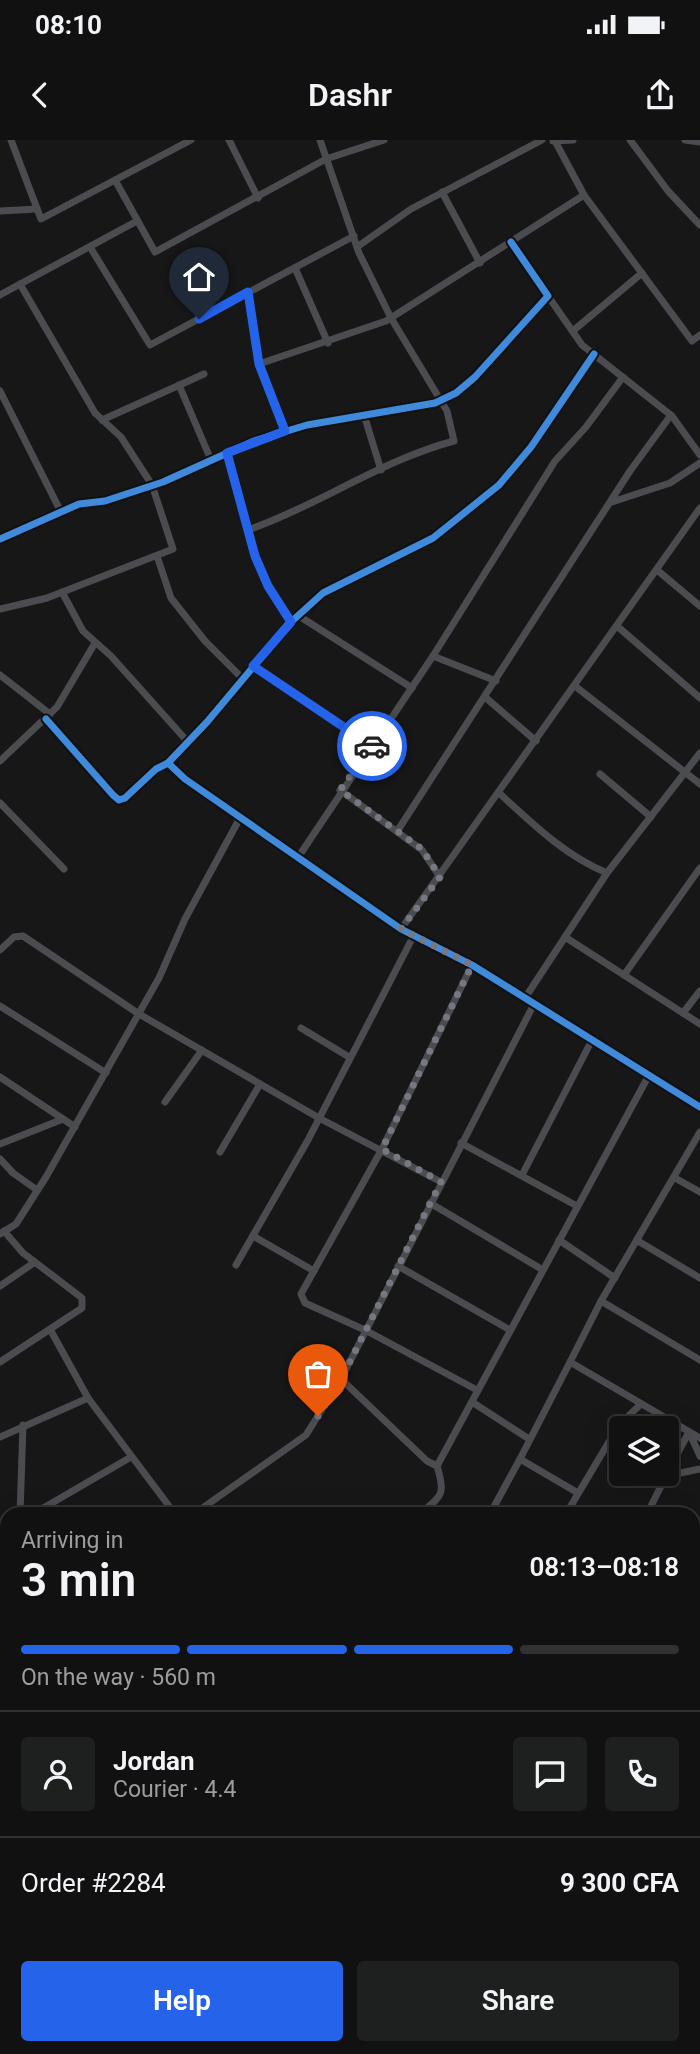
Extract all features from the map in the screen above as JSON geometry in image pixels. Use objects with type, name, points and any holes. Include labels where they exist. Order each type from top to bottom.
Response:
[{"type":"street","points":[[11,140],[41,219],[191,140]]},
{"type":"street","points":[[229,140],[258,198]]},
{"type":"street","points":[[248,530],[290,515],[414,452],[454,441],[442,400],[391,318],[357,247],[320,140]]},
{"type":"street","points":[[116,180],[156,252],[326,159],[384,140]]},
{"type":"street","points":[[357,247],[411,209],[542,140]]},
{"type":"street","points":[[573,140],[553,141],[584,195],[692,341],[700,335]]},
{"type":"street","points":[[630,140],[668,191],[700,225]]},
{"type":"street","points":[[685,140],[700,142]]},
{"type":"street","points":[[442,192],[480,263]]},
{"type":"street","points":[[259,364],[328,343],[391,318],[584,195]]},
{"type":"street","points":[[0,211],[37,209]]},
{"type":"street","points":[[0,295],[137,221]]},
{"type":"street","points":[[90,247],[150,345],[354,236]]},
{"type":"street","points":[[511,242],[582,345],[671,415],[700,454]]},
{"type":"street","points":[[295,268],[328,343]]},
{"type":"street","points":[[574,330],[642,273]]},
{"type":"street","points":[[0,609],[62,592],[173,549],[152,485],[121,437],[95,413],[20,284]]},
{"type":"street","points":[[248,292],[259,364],[285,431]]},
{"type":"street","points":[[0,540],[79,504],[105,501],[152,485],[285,431],[442,400],[475,377],[548,296]]},
{"type":"street","points":[[0,675],[48,717],[119,800],[125,798],[156,769],[168,763],[207,722],[291,622],[323,593],[433,538],[499,485],[531,447],[594,354]]},
{"type":"street","points":[[103,420],[204,374]]},
{"type":"street","points":[[299,856],[340,790],[433,656],[555,461],[586,427],[623,377]]},
{"type":"street","points":[[179,385],[211,460]]},
{"type":"street","points":[[0,391],[61,512]]},
{"type":"street","points":[[364,415],[381,470]]},
{"type":"street","points":[[398,830],[611,502],[671,415]]},
{"type":"street","points":[[227,453],[248,530],[268,586],[291,622]]},
{"type":"street","points":[[611,502],[670,483],[700,463]]},
{"type":"street","points":[[401,929],[657,570],[697,520],[700,508]]},
{"type":"street","points":[[157,556],[171,598],[205,641],[243,679]]},
{"type":"street","points":[[657,570],[700,606]]},
{"type":"street","points":[[62,592],[83,631],[111,656],[187,741]]},
{"type":"street","points":[[299,615],[412,688]]},
{"type":"street","points":[[617,626],[700,698]]},
{"type":"street","points":[[0,761],[48,717],[95,643]]},
{"type":"street","points":[[433,656],[496,681]]},
{"type":"street","points":[[253,666],[372,746]]},
{"type":"street","points":[[575,686],[700,784]]},
{"type":"street","points":[[485,697],[536,741]]},
{"type":"street","points":[[525,998],[607,873],[700,753]]},
{"type":"street","points":[[168,763],[185,779],[401,929],[472,965],[700,1107]]},
{"type":"street","points":[[600,774],[651,817]]},
{"type":"street","points":[[340,790],[422,849],[440,877]]},
{"type":"street","points":[[499,793],[544,834],[581,862],[607,873]]},
{"type":"street","points":[[0,803],[64,869]]},
{"type":"street","points":[[0,1362],[51,1331],[82,1308],[82,1298],[2,1233],[16,1224],[106,1073],[241,816]]},
{"type":"street","points":[[624,975],[700,868]]},
{"type":"street","points":[[236,1265],[319,1118],[414,935]]},
{"type":"street","points":[[0,950],[14,937],[23,936],[139,1014],[319,1118],[441,1182]]},
{"type":"street","points":[[565,937],[700,1024]]},
{"type":"street","points":[[472,965],[382,1149],[301,1294],[302,1300],[365,1330],[477,1390]]},
{"type":"street","points":[[683,1013],[700,991]]},
{"type":"street","points":[[204,1507],[306,1435],[341,1379],[534,1004]]},
{"type":"street","points":[[0,1006],[106,1073]]},
{"type":"street","points":[[301,1028],[349,1056]]},
{"type":"street","points":[[522,1175],[592,1040]]},
{"type":"street","points":[[165,1102],[202,1050]]},
{"type":"street","points":[[437,1466],[649,1075]]},
{"type":"street","points":[[0,1077],[75,1127]]},
{"type":"street","points":[[220,1152],[260,1084]]},
{"type":"street","points":[[0,1144],[63,1119]]},
{"type":"street","points":[[494,1507],[601,1301],[700,1132]]},
{"type":"street","points":[[461,1143],[578,1206]]},
{"type":"street","points":[[0,1159],[13,1173],[37,1190]]},
{"type":"street","points":[[675,1178],[700,1192]]},
{"type":"street","points":[[430,1203],[543,1270]]},
{"type":"street","points":[[253,1236],[314,1271]]},
{"type":"street","points":[[559,1240],[615,1278]]},
{"type":"street","points":[[638,1241],[700,1278]]},
{"type":"street","points":[[0,1286],[35,1262]]},
{"type":"street","points":[[398,1266],[510,1330]]},
{"type":"street","points":[[601,1301],[700,1360]]},
{"type":"street","points":[[51,1331],[88,1398],[169,1507]]},
{"type":"street","points":[[570,1362],[696,1433]]},
{"type":"street","points":[[341,1379],[437,1466],[443,1488],[441,1496],[428,1507]]},
{"type":"street","points":[[0,1437],[88,1398]]},
{"type":"street","points":[[472,1402],[529,1438]]},
{"type":"street","points":[[570,1507],[618,1425],[641,1404]]},
{"type":"street","points":[[20,1507],[23,1425]]},
{"type":"street","points":[[696,1433],[700,1456]]},
{"type":"street","points":[[679,1456],[696,1433]]},
{"type":"street","points":[[45,1507],[131,1457]]},
{"type":"street","points":[[520,1459],[578,1493]]},
{"type":"street","points":[[679,1472],[700,1469]]},
{"type":"street","points":[[650,1507],[660,1486]]},
{"type":"cycle path","points":[[0,539],[79,504],[105,501],[163,482],[254,441],[307,425],[435,403],[456,393],[475,377],[548,296],[511,242]]},
{"type":"cycle path","points":[[46,719],[113,795],[119,800],[125,798],[156,769],[168,763],[207,722],[291,622],[323,593],[433,538],[499,485],[531,447],[594,354]]},
{"type":"cycle path","points":[[168,763],[185,779],[401,929],[472,965],[700,1107]]},
{"type":"way so far","points":[[318,1416],[341,1379],[441,1182],[382,1149],[472,965],[401,929],[440,877],[422,849],[340,790],[372,746]]},
{"type":"route","points":[[199,319],[248,292],[259,364],[285,431],[227,453],[255,556],[268,586],[291,622],[253,666],[372,746]]}]
